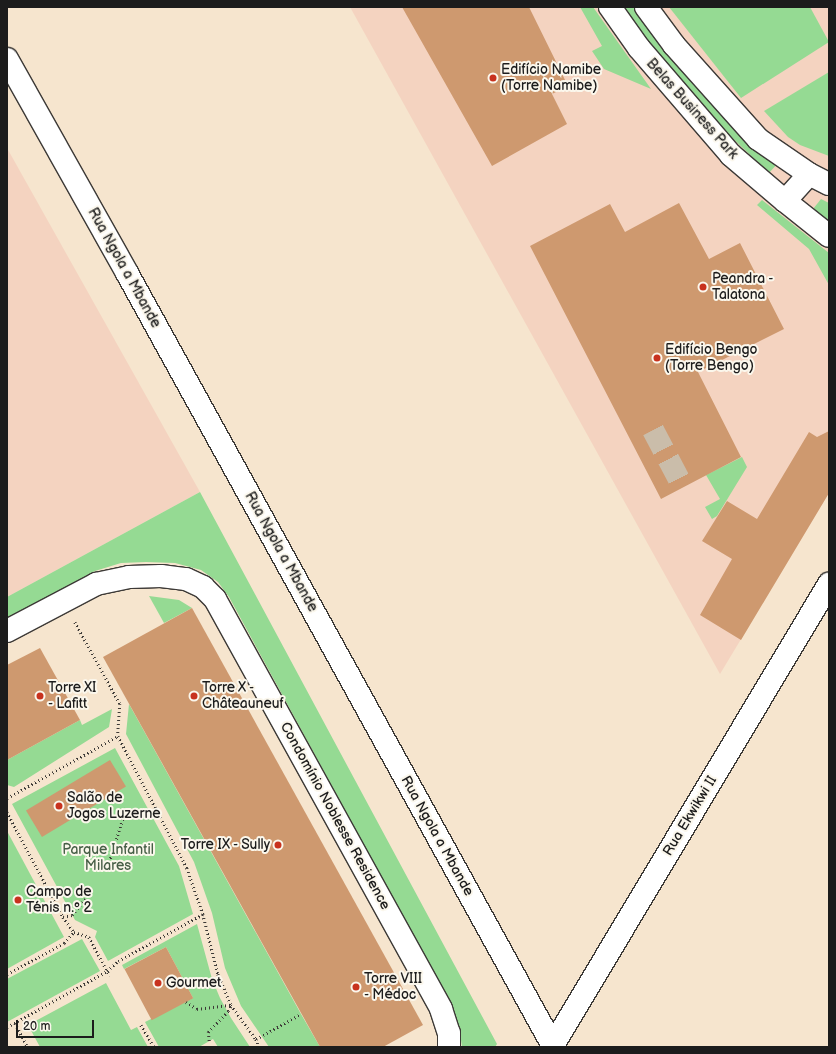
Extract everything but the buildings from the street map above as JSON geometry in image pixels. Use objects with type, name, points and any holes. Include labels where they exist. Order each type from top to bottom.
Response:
[{"type":"street","name":"Belas Business Park","points":[[610,7],[639,48],[731,155],[829,236]]},
{"type":"street","name":"Belas Business Park","points":[[646,7],[674,45],[758,139],[809,174],[829,184]]},
{"type":"street","name":"Rua Ngola a Mbande","points":[[7,59],[135,286],[552,1046]]},
{"type":"street","points":[[786,201],[809,174]]},
{"type":"street","name":"Condomínio Noblesse Residence","points":[[7,631],[63,600],[96,584],[129,577],[161,576],[186,579],[203,587],[215,599],[441,1009],[449,1033],[449,1047]]},
{"type":"street","name":"Rua Ekwikwi II","points":[[552,1046],[829,584]]},
{"type":"path","points":[[63,600],[120,704],[118,736],[188,868],[203,914],[218,974],[231,1005],[256,1039],[259,1047]]},
{"type":"path","points":[[7,798],[118,736]]},
{"type":"path","points":[[109,862],[126,808]]},
{"type":"path","points":[[7,812],[63,917],[74,932],[89,937],[110,976]]},
{"type":"path","points":[[66,842],[72,854]]},
{"type":"path","points":[[63,917],[72,914],[85,899]]},
{"type":"path","points":[[7,1027],[107,972],[118,961],[203,914]]},
{"type":"path","points":[[7,974],[64,943],[74,932]]},
{"type":"path","points":[[186,1002],[197,1009],[231,1005]]},
{"type":"path","points":[[209,1041],[208,1032],[228,1011],[231,1005]]},
{"type":"path","points":[[256,1039],[301,1014]]},
{"type":"path","points":[[15,1023],[28,1047]]},
{"type":"path","points":[[141,1024],[154,1047]]},
{"type":"shaded area","points":[[350,7],[829,7],[829,493],[720,674]]},
{"type":"shaded area","points":[[7,148],[200,492],[7,597]]},
{"type":"green space","points":[[580,7],[593,7],[651,89],[604,69],[592,51],[602,46]]},
{"type":"green space","points":[[622,7],[637,7],[778,163],[769,173],[702,109],[649,45]]},
{"type":"green space","points":[[669,7],[810,7],[829,42],[741,98]]},
{"type":"green space","points":[[829,72],[829,156],[800,145],[788,137],[764,111]]},
{"type":"green space","points":[[821,199],[829,203],[829,221],[813,209]]},
{"type":"green space","points":[[762,200],[829,253],[829,285],[809,249],[757,205]]},
{"type":"green space","points":[[742,457],[747,467],[717,516],[712,519],[705,507],[720,499],[706,475]]},
{"type":"green space","points":[[200,492],[497,1044],[495,1047],[462,1047],[459,1028],[444,992],[229,597],[218,582],[201,570],[175,563],[121,563],[95,571],[7,619],[7,597]]},
{"type":"green space","points":[[149,596],[179,600],[192,608],[164,623]]},
{"type":"green space","points":[[129,704],[320,1047],[269,1047],[241,1006],[225,968],[212,913],[194,862],[126,734]]},
{"type":"green space","points":[[112,709],[109,727],[14,787],[7,785],[7,760],[80,720],[82,725]]},
{"type":"green space","name":"Parque Infantil Milares","points":[[115,748],[179,866],[193,914],[108,961],[95,937],[97,931],[75,920],[12,804]]},
{"type":"green space","points":[[7,831],[64,937],[7,969]]},
{"type":"green space","points":[[197,924],[212,979],[220,998],[250,1047],[218,1047],[213,1039],[199,1047],[159,1047],[145,1022],[193,998],[166,947],[124,969],[122,965]]},
{"type":"green space","points":[[82,939],[100,971],[7,1022],[7,979]]},
{"type":"green space","points":[[106,983],[131,1030],[137,1027],[148,1047],[40,1047],[28,1025]]},
{"type":"tunnel","points":[[653,430],[683,487]]},
{"type":"place","name":"Edifício Namibe (Torre Namibe)","points":[[493,78]]},
{"type":"place","name":"Peandra - Talatona","points":[[703,287]]},
{"type":"place","name":"Edifício Bengo (Torre Bengo)","points":[[657,358]]},
{"type":"place","name":"Torre XI - Lafitt","points":[[40,696]]},
{"type":"place","name":"Torre X - Châteauneuf","points":[[194,696]]},
{"type":"place","name":"Salão de Jogos Luzerne","points":[[59,806]]},
{"type":"place","name":"Torre IX - Sully","points":[[278,845]]},
{"type":"place","name":"Campo de Ténis n.º 2","points":[[18,900]]},
{"type":"place","name":"Gourmet","points":[[158,983]]},
{"type":"place","name":"Torre VIII - Médoc","points":[[356,987]]}]
